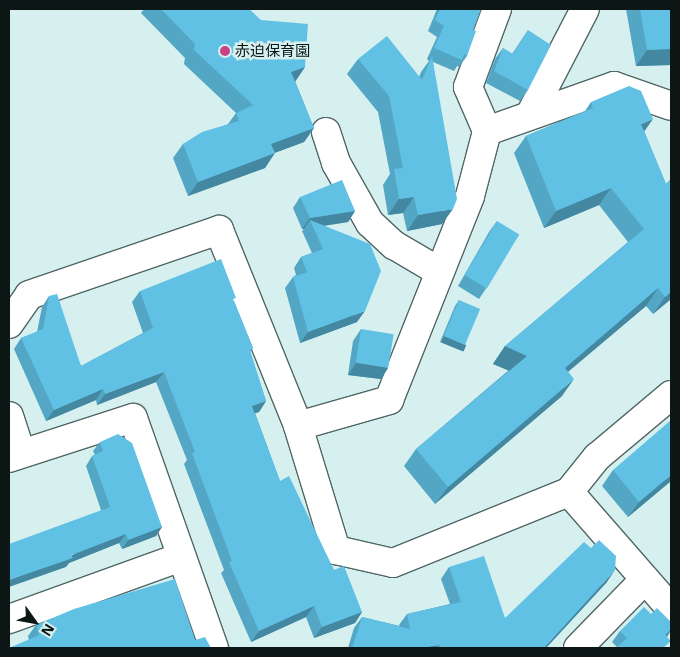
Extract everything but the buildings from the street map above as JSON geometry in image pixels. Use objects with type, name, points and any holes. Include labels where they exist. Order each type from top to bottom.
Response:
[{"type":"street","points":[[298,426],[389,400],[470,196],[488,132],[468,87],[497,9]]},
{"type":"street","points":[[530,115],[585,9]]},
{"type":"street","points":[[488,132],[530,115],[614,86],[671,106]]},
{"type":"street","points":[[326,132],[336,163],[370,223],[394,245],[440,272]]},
{"type":"street","points":[[9,324],[29,295],[220,230],[298,426],[336,550],[393,563],[569,492],[597,457],[671,395]]},
{"type":"street","points":[[9,416],[15,455],[134,418],[214,648]]},
{"type":"street","points":[[569,492],[671,609]]},
{"type":"street","points":[[9,619],[181,557]]},
{"type":"street","points":[[578,648],[645,579]]},
{"type":"place","name":"赤迫保育園","points":[[225,51]]}]
